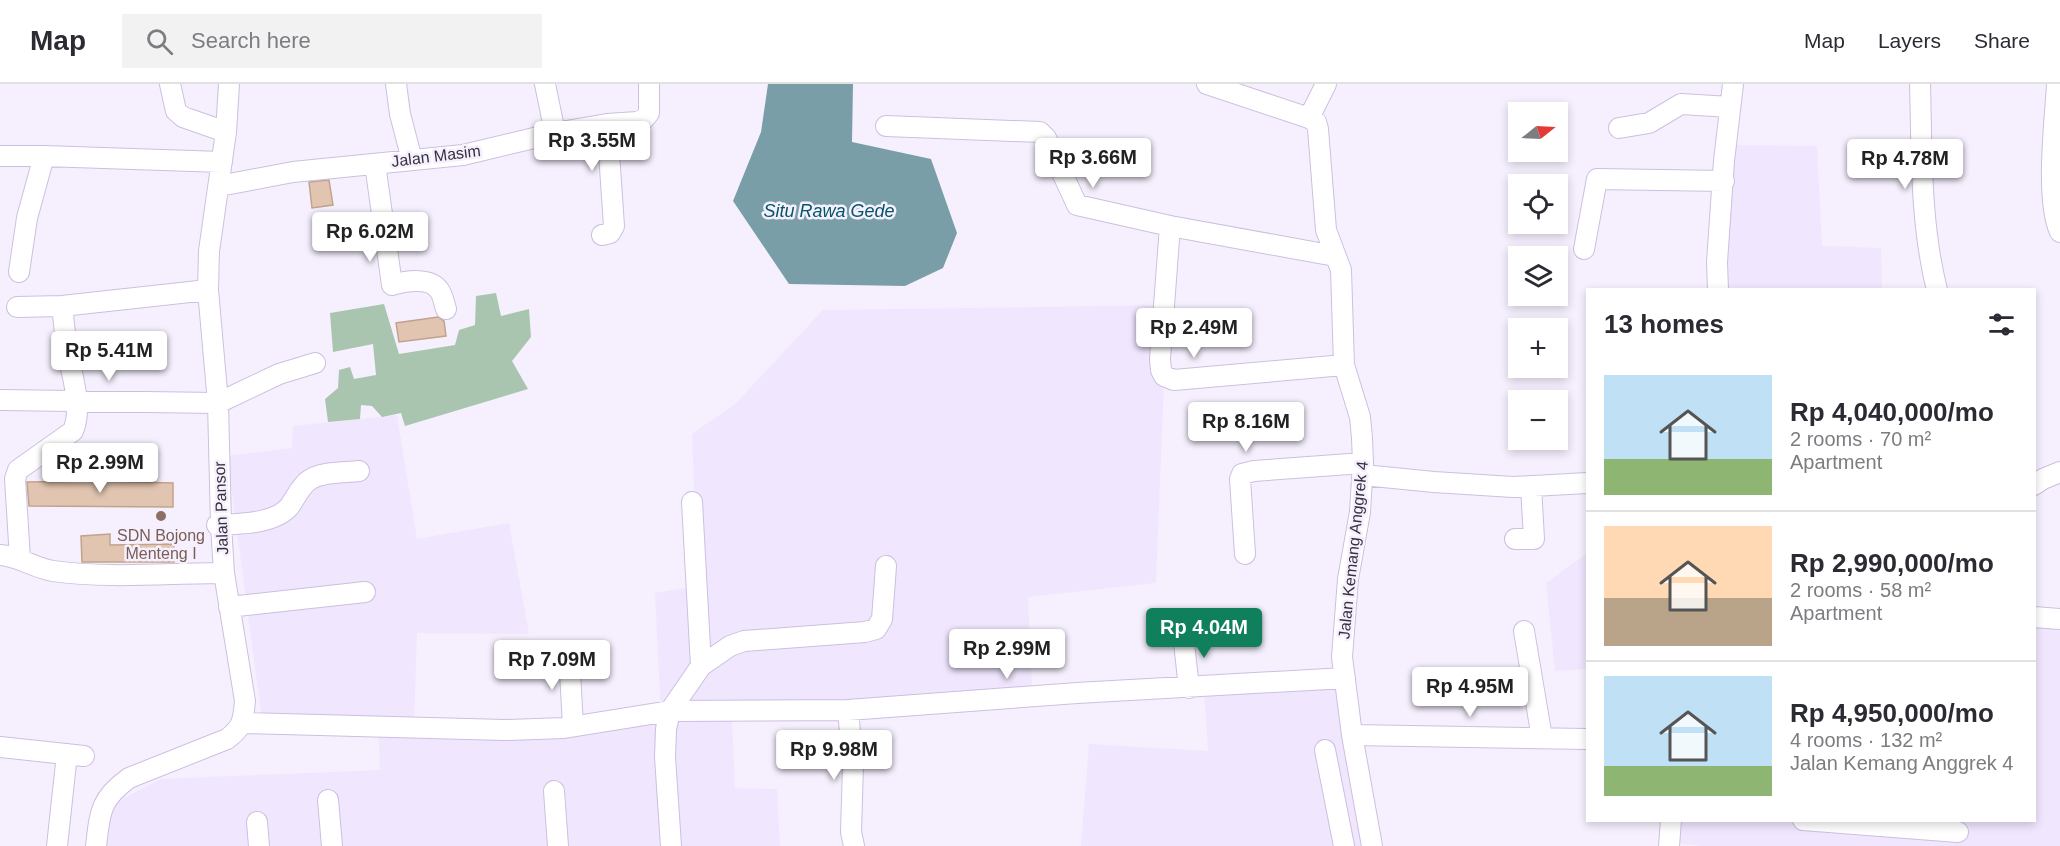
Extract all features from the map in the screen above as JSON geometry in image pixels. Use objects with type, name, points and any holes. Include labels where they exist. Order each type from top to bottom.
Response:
[{"type":"street","points":[[170,84],[176,111],[183,117],[226,132]]},
{"type":"street","name":"Jalan Pansor","points":[[229,84],[226,132],[209,251],[208,290],[218,403],[219,525],[229,607],[245,701],[243,723]]},
{"type":"street","points":[[396,84],[400,114],[412,160]]},
{"type":"street","points":[[545,84],[555,133]]},
{"type":"street","name":"Jalan Masim","points":[[219,186],[293,172],[463,155],[555,133],[607,124],[637,122],[649,113],[649,84]]},
{"type":"street","points":[[1207,84],[1309,118],[1326,84]]},
{"type":"street","points":[[1718,288],[1717,262],[1733,84]]},
{"type":"street","points":[[1920,84],[1924,202],[1931,267],[1936,288]]},
{"type":"street","points":[[2057,84],[2053,180],[2054,216],[2060,232]]},
{"type":"street","points":[[1619,128],[1649,123],[1676,106],[1684,104],[1730,107]]},
{"type":"street","name":"Jalan Kemang Anggrek 4","points":[[1309,118],[1316,122],[1318,129],[1326,231],[1341,270],[1344,364],[1360,417],[1363,469],[1360,512],[1348,579],[1342,657],[1352,735],[1372,846]]},
{"type":"street","points":[[602,235],[610,233],[614,226],[607,124]]},
{"type":"street","points":[[886,126],[1040,132],[1046,138],[1075,203],[1170,226],[1335,256]]},
{"type":"street","points":[[0,156],[222,162]]},
{"type":"street","points":[[19,272],[27,218],[44,156]]},
{"type":"street","points":[[375,164],[392,285],[411,280],[432,284],[441,293],[446,309]]},
{"type":"street","points":[[1584,249],[1597,179],[1724,181]]},
{"type":"street","points":[[1170,226],[1160,359],[1164,376],[1174,380],[1344,364]]},
{"type":"street","points":[[17,307],[62,306],[208,290]]},
{"type":"street","points":[[20,559],[15,479],[18,470],[73,431],[75,425],[77,401],[67,350],[62,306]]},
{"type":"street","points":[[0,400],[218,403],[279,374],[315,363]]},
{"type":"street","points":[[1245,554],[1240,479],[1242,474],[1254,471],[1363,469],[1445,483],[1512,487],[1586,483]]},
{"type":"street","points":[[219,525],[263,520],[276,516],[287,509],[308,481],[319,476],[359,471]]},
{"type":"street","points":[[2036,484],[2060,472]]},
{"type":"street","points":[[1515,539],[1534,539],[1531,486]]},
{"type":"street","points":[[692,502],[701,666]]},
{"type":"street","points":[[0,555],[20,559],[43,569],[80,574],[224,573]]},
{"type":"street","points":[[671,846],[665,757],[666,729],[670,711],[701,666],[730,646],[744,641],[865,632],[876,628],[882,619],[886,566]]},
{"type":"street","points":[[229,607],[365,592]]},
{"type":"street","points":[[2036,617],[2060,619]]},
{"type":"street","points":[[1524,631],[1542,738]]},
{"type":"street","points":[[1183,634],[1189,688]]},
{"type":"street","points":[[568,654],[573,726]]},
{"type":"street","points":[[95,846],[99,817],[104,802],[117,787],[129,778],[227,739],[243,723],[505,730],[573,726],[670,711],[848,710],[1077,693],[1345,678]]},
{"type":"street","points":[[848,710],[853,765],[850,832],[854,846]]},
{"type":"street","points":[[1352,735],[1586,739]]},
{"type":"street","points":[[0,747],[76,755],[57,846]]},
{"type":"street","points":[[1325,750],[1344,846]]},
{"type":"street","points":[[554,791],[558,846]]},
{"type":"street","points":[[328,801],[332,846]]},
{"type":"street","points":[[257,822],[258,846]]},
{"type":"street","points":[[1669,846],[1671,822]]},
{"type":"street","points":[[1827,822],[1958,833]]},
{"type":"shaded area","points":[[1729,145],[1817,146],[1822,246],[1881,248],[1882,288],[1712,288]]},
{"type":"shaded area","points":[[1167,305],[1156,583],[1028,597],[1033,707],[732,718],[735,788],[777,789],[780,846],[100,846],[106,807],[161,779],[380,770],[378,725],[262,720],[227,456],[292,448],[293,426],[397,415],[417,539],[509,523],[529,634],[417,633],[414,726],[661,717],[655,593],[698,586],[692,434],[735,404],[823,310]]},
{"type":"shaded area","points":[[1586,554],[1586,669],[1555,671],[1546,583]]},
{"type":"shaded area","points":[[2036,610],[2060,612],[2060,846],[1702,846],[1668,842],[1671,822],[2036,822]]},
{"type":"shaded area","points":[[1343,675],[1365,846],[1081,846],[1089,744],[1208,751],[1204,690]]},
{"type":"green space","points":[[496,293],[501,316],[529,309],[531,337],[512,361],[528,389],[405,426],[401,413],[382,417],[372,406],[361,405],[360,419],[328,422],[325,399],[338,388],[339,370],[350,367],[354,379],[376,375],[373,344],[333,352],[330,313],[384,304],[399,354],[455,345],[459,330],[475,325],[476,296]]},
{"type":"water","name":"Situ Rawa Gede","points":[[768,84],[853,84],[852,142],[931,159],[957,233],[943,268],[905,286],[789,284],[733,201],[761,132]]},
{"type":"building","points":[[329,180],[333,205],[312,208],[309,182]]},
{"type":"building","points":[[438,317],[444,321],[446,336],[399,342],[396,323]]},
{"type":"building","points":[[27,482],[173,483],[173,507],[29,506]]},
{"type":"building","points":[[110,534],[110,545],[174,544],[174,562],[82,562],[81,536]]},
{"type":"place","name":"SDN Bojong Menteng I","points":[[161,516]]}]
